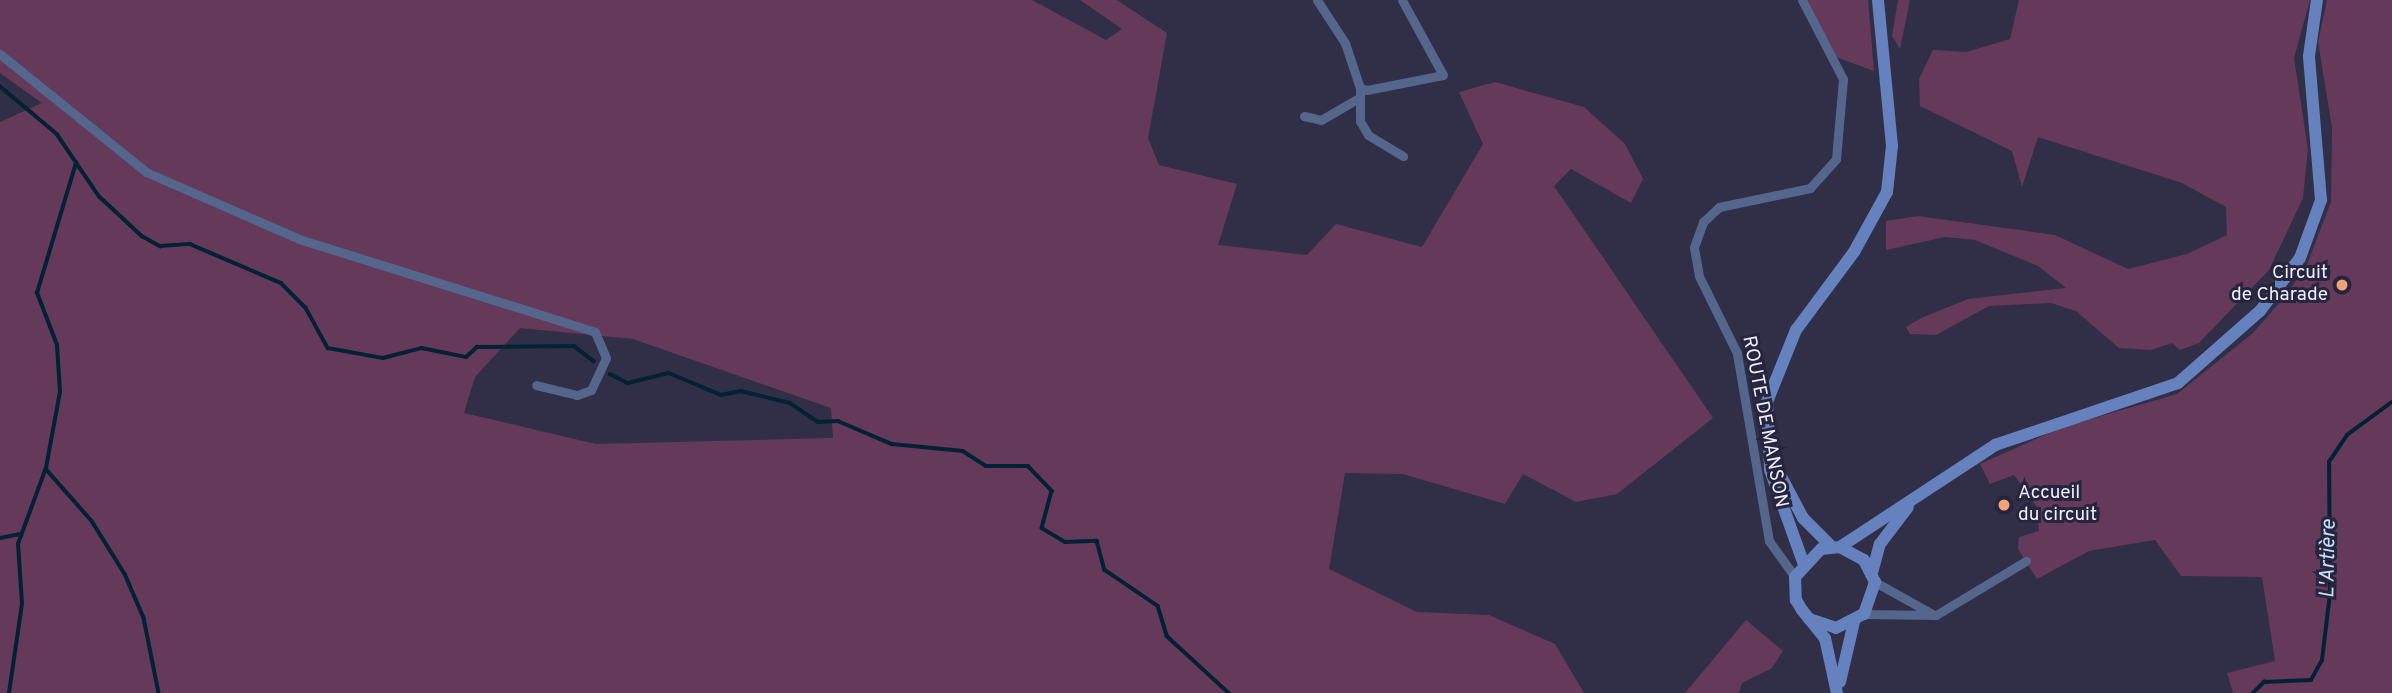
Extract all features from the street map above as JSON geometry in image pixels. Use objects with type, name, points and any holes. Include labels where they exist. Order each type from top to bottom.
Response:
[{"type":"street","points":[[1317,0],[1345,43],[1360,88],[1357,99],[1368,135],[1403,156]]},
{"type":"street","points":[[1360,88],[1443,75],[1402,0]]},
{"type":"street","name":"ROUTE DE MANSON","points":[[1796,577],[1772,545],[1737,353],[1699,276],[1694,247],[1703,222],[1719,207],[1810,188],[1836,159],[1843,79],[1802,0]]},
{"type":"street","points":[[1803,562],[1768,454],[1767,402],[1784,352],[1887,192],[1892,146],[1878,0]]},
{"type":"street","points":[[1839,693],[1825,638],[1796,600],[1796,577],[1803,562],[1836,547],[1931,484],[2020,434],[2178,383],[2218,354],[2277,292],[2308,245],[2321,200],[2322,148],[2309,56],[2317,0]]},
{"type":"street","points":[[0,54],[146,172],[299,239],[596,332],[606,358],[591,390],[558,393],[536,385]]},
{"type":"street","points":[[1304,116],[1321,120],[1357,99]]},
{"type":"street","points":[[1768,454],[1803,518],[1836,547],[1864,560],[1874,578],[1936,615]]},
{"type":"street","points":[[1839,693],[1844,643],[1859,618],[1890,527],[1931,484]]},
{"type":"street","points":[[1809,618],[1831,627],[1859,618],[1936,615],[2026,561]]},
{"type":"shaded area","points":[[0,0],[1032,0],[1106,40],[1122,29],[1080,0],[1117,0],[1167,33],[1148,138],[1159,165],[1237,184],[1218,245],[1307,255],[1336,224],[1422,247],[1483,144],[1459,92],[1495,82],[1584,107],[1625,144],[1643,179],[1631,203],[1571,169],[1554,186],[1713,418],[1617,494],[1576,502],[1523,474],[1505,504],[1403,474],[1345,473],[1329,569],[1417,612],[1489,615],[1555,644],[1584,693],[0,693],[0,122],[42,103],[0,73]],"holes":[[[520,328],[633,339],[831,408],[833,438],[596,444],[464,413],[475,377]]]},
{"type":"shaded area","points":[[1806,0],[1868,0],[1874,71],[1833,56]]},
{"type":"shaded area","points":[[1898,0],[1910,0],[1900,49],[1892,36]]},
{"type":"shaded area","points":[[2019,0],[2310,0],[2294,58],[2308,149],[2303,198],[2269,270],[2199,343],[2180,350],[2172,343],[2151,350],[2119,348],[2076,311],[2051,303],[1989,306],[1936,335],[1910,334],[1906,327],[1968,299],[2066,288],[2038,266],[1975,240],[1945,237],[1886,250],[1886,221],[1918,216],[2055,235],[2128,269],[2187,254],[2227,235],[2226,207],[2182,183],[2038,137],[2022,187],[2012,151],[1920,106],[1919,79],[1933,50],[1966,52],[2010,39]]},
{"type":"shaded area","name":"Circuit de Charade","points":[[2327,0],[2392,0],[2392,693],[2233,693],[2227,673],[2275,661],[2262,577],[2181,576],[2155,540],[2089,551],[2037,579],[2018,549],[2019,537],[2039,531],[2037,507],[2014,475],[1990,484],[1980,464],[2063,427],[2177,394],[2253,333],[2280,302],[2306,267],[2331,202],[2332,127],[2318,42]]},
{"type":"shaded area","points":[[1746,620],[1783,651],[1772,668],[1742,683],[1739,693],[1685,693]]},
{"type":"waterway","points":[[0,86],[57,134],[99,196],[142,236],[160,246],[190,244],[281,283],[306,308],[328,348],[383,358],[422,348],[466,357],[477,347],[574,346],[594,361]]},
{"type":"waterway","points":[[9,693],[22,604],[18,544],[46,468],[60,392],[57,345],[37,293],[76,163]]},
{"type":"waterway","points":[[610,374],[628,383],[669,373],[721,395],[741,391],[790,403],[818,422],[838,421],[892,444],[963,451],[986,466],[1028,466],[1052,491],[1042,528],[1065,542],[1097,541],[1105,570],[1158,606],[1167,636],[1229,693]]},
{"type":"waterway","name":"L'Artière","points":[[2253,693],[2264,682],[2311,680],[2322,660],[2330,594],[2329,462],[2347,435],[2392,402]]},
{"type":"waterway","points":[[46,469],[92,521],[125,574],[144,618],[159,693]]},
{"type":"waterway","points":[[0,538],[21,534]]},
{"type":"place","name":"Circuit de Charade","points":[[2342,285]]},
{"type":"place","name":"Accueil du circuit","points":[[2004,505]]}]
